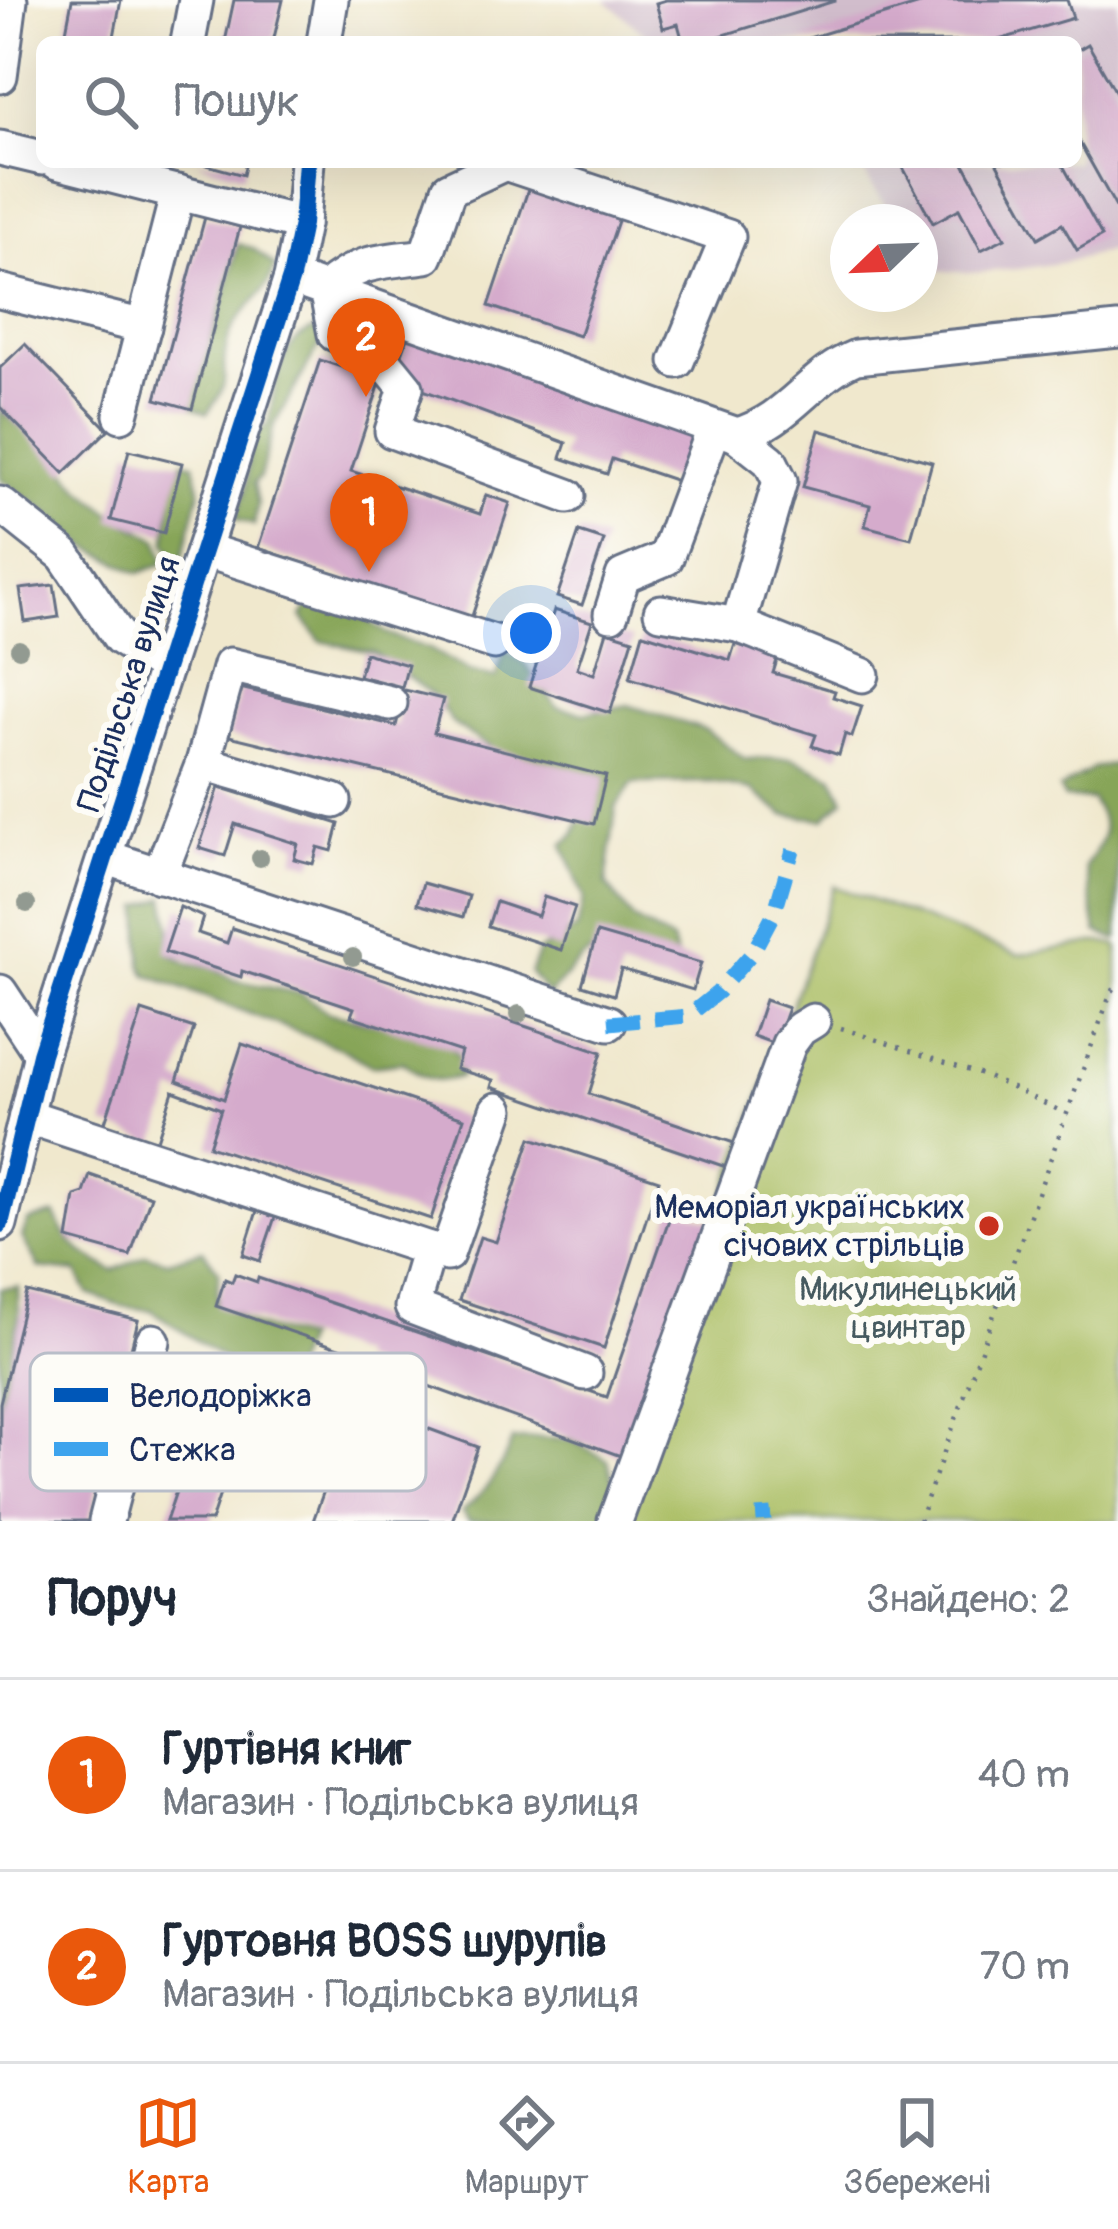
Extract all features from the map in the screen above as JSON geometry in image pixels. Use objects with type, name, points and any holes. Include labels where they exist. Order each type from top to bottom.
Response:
[{"type":"street","points":[[0,76],[10,0]]},
{"type":"street","points":[[189,36],[196,0]]},
{"type":"street","points":[[325,36],[331,0]]},
{"type":"street","points":[[0,148],[36,157]]},
{"type":"street","points":[[94,168],[168,180],[302,224]]},
{"type":"street","name":"Подільська вулиця","points":[[0,1224],[41,1054],[291,278],[307,168]]},
{"type":"street","points":[[326,289],[349,269],[426,256],[449,189],[494,168]]},
{"type":"street","points":[[520,168],[728,237],[677,361]]},
{"type":"street","points":[[121,415],[144,327],[168,180]]},
{"type":"street","points":[[291,278],[725,432],[770,461],[780,481],[738,625]]},
{"type":"street","points":[[326,289],[335,334],[375,350],[406,388],[392,430],[568,496]]},
{"type":"street","points":[[0,291],[144,327]]},
{"type":"street","points":[[725,432],[776,420],[838,364],[856,357],[1118,330]]},
{"type":"street","points":[[611,614],[623,576],[667,558],[725,432]]},
{"type":"street","points":[[0,504],[64,555],[120,638],[166,667]]},
{"type":"street","points":[[204,550],[494,642]]},
{"type":"street","points":[[662,612],[738,625],[862,675]]},
{"type":"street","points":[[159,877],[203,764],[230,664],[390,703]]},
{"type":"street","points":[[203,764],[334,801]]},
{"type":"street","points":[[105,857],[609,1023]]},
{"type":"street","points":[[0,992],[41,1054]]},
{"type":"street","points":[[615,1521],[789,1044],[813,1021]]},
{"type":"street","points":[[26,1116],[447,1255],[497,1110]]},
{"type":"street","points":[[429,1249],[412,1307],[585,1373]]},
{"type":"street","points":[[150,1353],[153,1341]]},
{"type":"street","points":[[106,1521],[114,1491]]},
{"type":"path","points":[[920,1521],[1065,1114],[1118,983]]},
{"type":"path","points":[[813,1021],[988,1078],[1065,1114]]},
{"type":"shaded area","points":[[605,0],[1118,0],[1118,248],[1066,262],[969,273],[938,270],[938,204],[884,204],[861,168],[1082,168],[1082,36],[648,36]]},
{"type":"green space","points":[[238,244],[253,248],[275,266],[265,288],[232,329],[224,383],[207,413],[191,406]]},
{"type":"green space","points":[[317,329],[322,341],[274,425],[260,477],[254,483],[258,504],[254,525],[236,519],[250,448],[268,425],[280,367],[294,343]]},
{"type":"green space","points":[[0,410],[51,452],[80,488],[120,520],[158,539],[165,563],[139,573],[86,546],[0,479]]},
{"type":"green space","points":[[183,461],[194,463],[200,491],[183,557],[177,559],[166,543],[174,479]]},
{"type":"green space","points":[[314,597],[353,610],[389,635],[430,649],[469,672],[496,678],[505,650],[525,664],[557,707],[586,713],[628,705],[706,730],[745,759],[792,758],[833,777],[844,799],[824,819],[784,815],[752,790],[711,782],[633,783],[616,807],[606,884],[634,920],[672,941],[677,961],[603,944],[548,995],[530,973],[539,951],[577,929],[584,898],[563,845],[574,835],[585,806],[453,724],[434,696],[373,652],[320,641],[302,617]]},
{"type":"green space","points":[[1118,763],[1116,940],[1097,932],[1085,867],[1101,841],[1102,820],[1092,800],[1064,798],[1060,789],[1094,768]]},
{"type":"green space","name":"Микулинецький цвинтар","points":[[834,886],[1018,955],[1100,942],[1118,946],[1118,1521],[609,1521]]},
{"type":"green space","points":[[165,897],[171,928],[168,952],[234,980],[302,994],[329,1013],[448,1040],[461,1061],[461,1076],[430,1078],[403,1062],[372,1066],[340,1048],[147,975],[142,966],[140,907]]},
{"type":"green space","points":[[55,1214],[78,1248],[113,1271],[146,1255],[168,1261],[203,1250],[219,1272],[216,1302],[255,1326],[304,1339],[299,1353],[215,1353],[151,1310],[88,1294],[77,1272],[39,1268],[22,1237],[28,1221]]},
{"type":"green space","points":[[18,1287],[19,1316],[0,1412],[0,1288]]},
{"type":"green space","points":[[512,1440],[571,1440],[608,1460],[615,1487],[603,1521],[469,1521],[462,1512],[492,1480]]},
{"type":"building","points":[[72,0],[121,0],[114,36],[65,36]]},
{"type":"building","points":[[234,0],[283,0],[274,36],[226,36]]},
{"type":"building","points":[[835,0],[721,36],[681,36],[678,24],[663,28],[656,3]]},
{"type":"building","points":[[933,0],[1067,0],[1073,18],[1012,36],[816,36]]},
{"type":"building","points":[[1088,44],[1118,96],[1118,211],[1082,147],[1082,48]]},
{"type":"building","points":[[218,168],[245,168],[243,175]]},
{"type":"building","points":[[903,168],[966,168],[1005,238],[981,250],[959,209],[938,220],[938,204],[923,204]]},
{"type":"building","points":[[999,168],[1064,168],[1102,236],[1077,250],[1062,224],[1038,238]]},
{"type":"building","points":[[530,184],[620,215],[579,336],[489,306]]},
{"type":"building","points":[[205,217],[240,227],[192,409],[156,399]]},
{"type":"building","points":[[410,332],[692,428],[696,438],[680,482],[612,459],[607,474],[561,458],[566,443],[407,384],[397,368]]},
{"type":"building","points":[[25,344],[108,430],[64,473],[0,407],[0,368]]},
{"type":"building","points":[[320,360],[381,380],[351,471],[480,514],[486,495],[510,503],[471,619],[258,548]]},
{"type":"building","points":[[819,430],[932,462],[911,538],[865,526],[870,505],[803,487]]},
{"type":"building","points":[[129,450],[182,463],[164,533],[111,520]]},
{"type":"building","points":[[579,532],[604,540],[582,605],[557,597]]},
{"type":"building","points":[[54,585],[59,617],[25,622],[20,589]]},
{"type":"building","points":[[554,610],[592,622],[577,668],[594,674],[607,631],[633,639],[610,713],[529,687]]},
{"type":"building","points":[[643,633],[730,660],[735,644],[778,657],[773,673],[835,691],[833,697],[862,706],[852,737],[845,734],[839,755],[812,746],[816,735],[630,678]]},
{"type":"building","points":[[365,653],[408,665],[402,687],[359,676]]},
{"type":"building","points":[[240,688],[396,726],[405,690],[443,699],[434,733],[606,776],[594,824],[229,736]]},
{"type":"building","points":[[219,787],[339,824],[332,851],[318,847],[313,864],[294,859],[298,844],[235,824],[225,856],[199,848]]},
{"type":"building","points":[[423,883],[469,896],[463,917],[417,904]]},
{"type":"building","points":[[544,897],[575,907],[561,950],[488,926],[496,902],[538,916]]},
{"type":"building","points":[[180,907],[203,917],[198,933],[227,943],[232,928],[602,1052],[589,1094],[737,1144],[729,1168],[491,1087],[493,1080],[456,1069],[461,1052],[351,1016],[354,1008],[242,971],[241,977],[165,952]]},
{"type":"building","points":[[597,933],[701,963],[693,990],[621,969],[614,995],[582,985]]},
{"type":"building","points":[[765,1000],[788,1008],[775,1044],[753,1036]]},
{"type":"building","points":[[142,1011],[194,1028],[177,1081],[224,1099],[242,1044],[464,1118],[431,1219],[209,1146],[221,1109],[173,1091],[156,1143],[104,1125]]},
{"type":"building","points":[[531,1138],[659,1180],[604,1348],[459,1300],[480,1237],[496,1242]]},
{"type":"building","points":[[90,1175],[151,1196],[130,1256],[68,1239],[75,1196],[84,1193]]},
{"type":"building","points":[[673,1208],[713,1221],[629,1459],[426,1385],[426,1353],[353,1353],[216,1306],[225,1279],[232,1282],[235,1274],[257,1282],[258,1278],[607,1397]]},
{"type":"building","points":[[257,1211],[275,1217],[260,1261],[243,1255]]},
{"type":"building","points":[[27,1292],[138,1320],[130,1353],[30,1353],[30,1491],[96,1491],[89,1521],[0,1521],[0,1403]]},
{"type":"building","points":[[426,1428],[478,1447],[452,1521],[313,1521],[324,1491],[426,1491]]},
{"type":"building","points":[[176,1491],[221,1491],[211,1521],[166,1521]]},
{"type":"marked path","points":[[609,1023],[688,1016],[718,992],[753,952],[775,911],[793,850]]},
{"type":"marked path","points":[[763,1508],[764,1521]]},
{"type":"cycle path","points":[[0,1224],[41,1054],[291,278],[307,168]]},
{"type":"place","name":"Гуртовня BOSS шурупів","points":[[366,397]]},
{"type":"place","name":"Гуртівня книг","points":[[369,572]]},
{"type":"place","name":"Меморіал українських січових стрільців","points":[[989,1226]]}]
